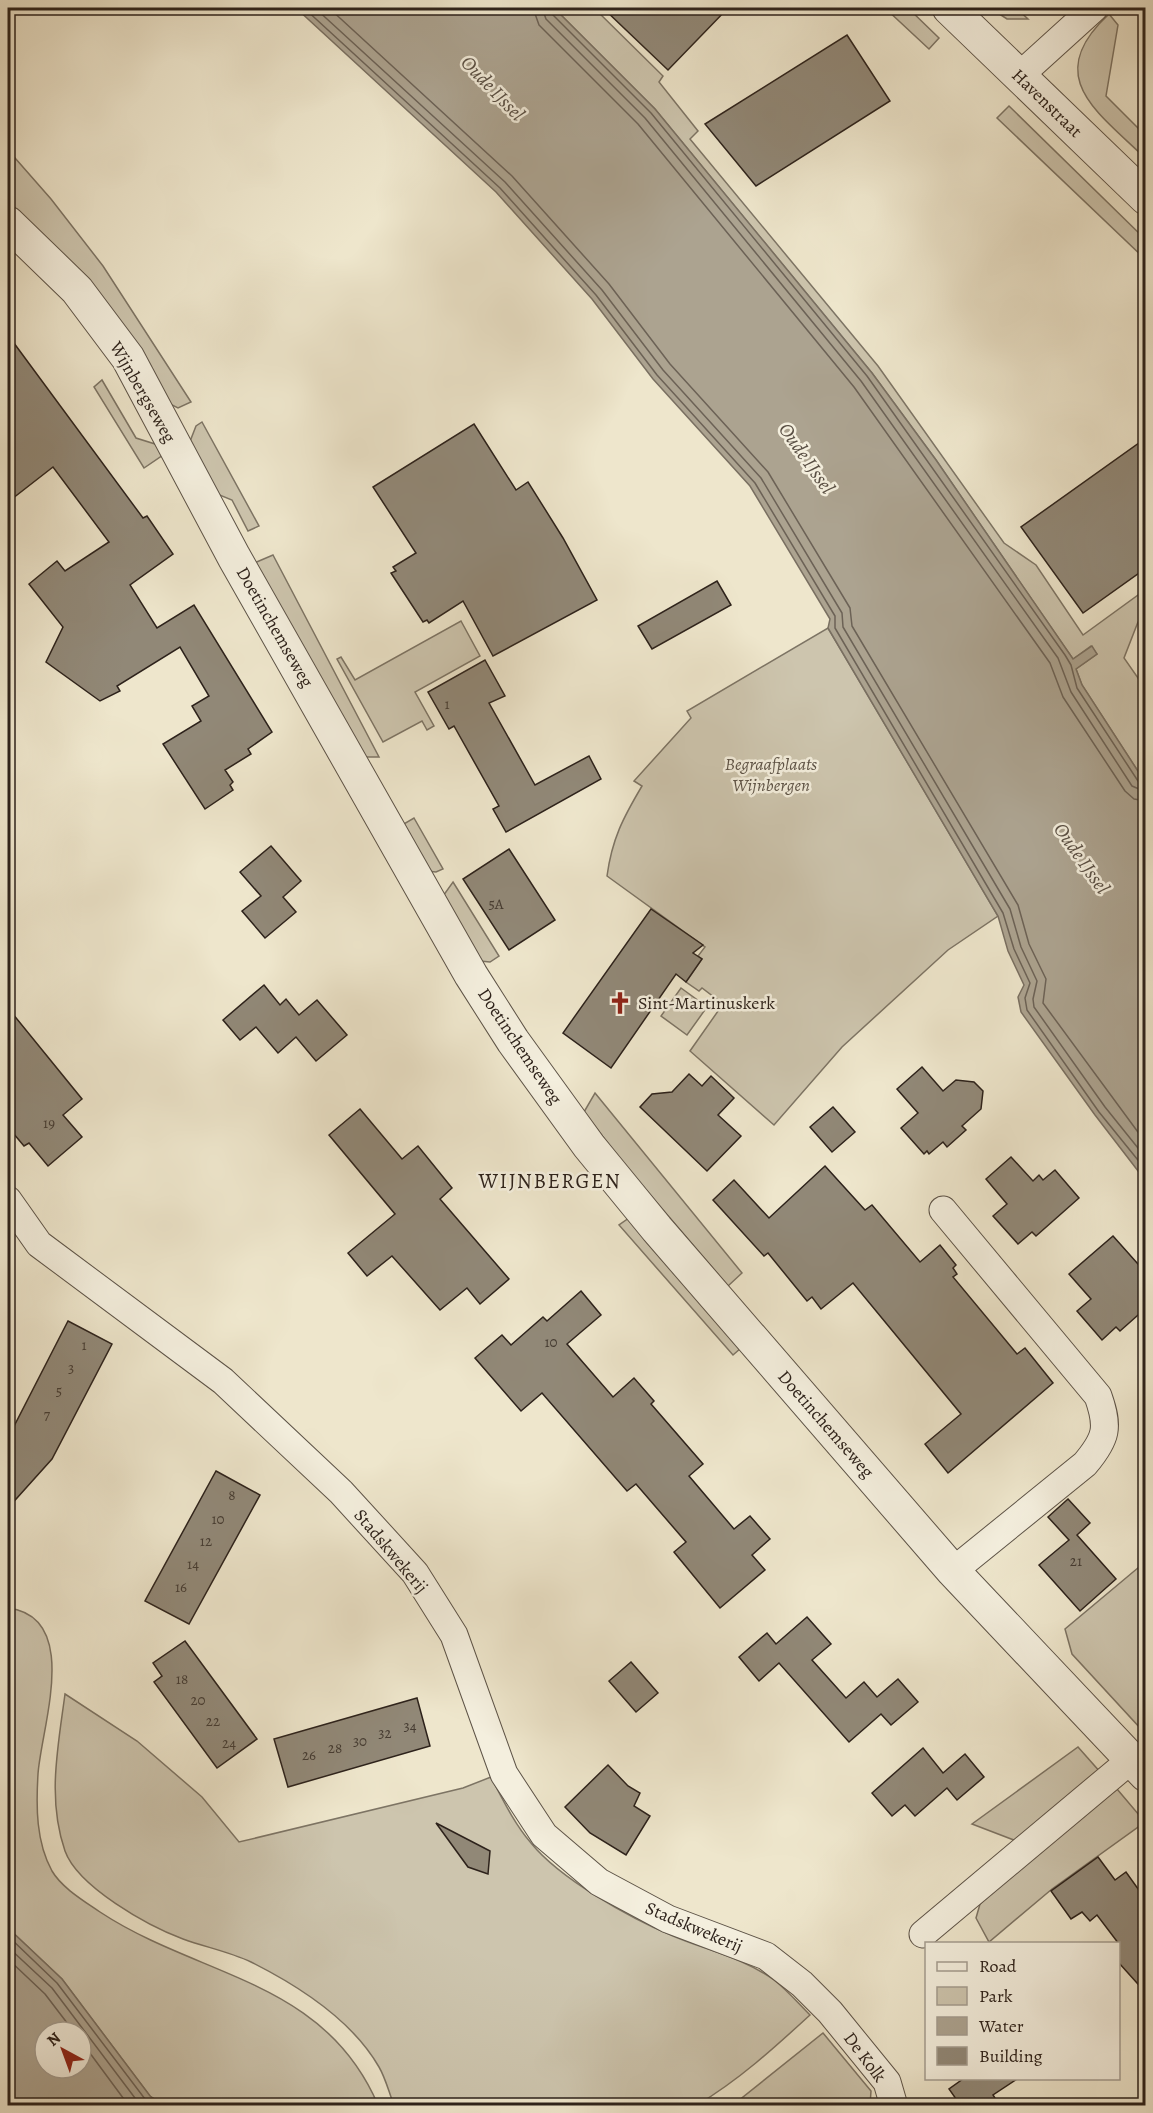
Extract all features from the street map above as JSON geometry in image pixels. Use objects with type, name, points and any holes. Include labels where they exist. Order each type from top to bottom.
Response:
[{"type":"street","name":"Havenstraat","points":[[950,8],[1146,198]]},
{"type":"street","points":[[1069,8],[1077,8]]},
{"type":"street","points":[[1019,76],[1094,8]]},
{"type":"street","name":"Wijnbergseweg","points":[[8,223],[77,290],[128,358],[180,457]]},
{"type":"street","name":"Doetinchemseweg","points":[[180,457],[471,975],[513,1041],[589,1146],[657,1229],[953,1572],[1139,1767]]},
{"type":"street","name":"Stadskwekerij","points":[[8,1200],[39,1244],[223,1381],[341,1492],[415,1573],[454,1635],[504,1774],[544,1835],[598,1882],[668,1919],[766,1956],[802,1984],[830,2012]]},
{"type":"street","points":[[943,1210],[1098,1396],[1106,1417],[1105,1433],[1097,1450],[1085,1464],[953,1572]]},
{"type":"street","points":[[923,1934],[1139,1767]]},
{"type":"street","name":"De Kolk","points":[[830,2012],[886,2082],[894,2106]]},
{"type":"green space","points":[[554,8],[594,8],[663,76],[659,82],[698,131],[690,139],[878,366],[1004,543],[1036,565],[1083,635],[1145,590],[1145,617],[1138,622],[1124,658],[1145,688],[1145,782],[1082,685],[1076,669],[1097,654],[1091,646],[1073,659],[936,460],[872,373],[655,109]]},
{"type":"green space","points":[[885,8],[908,8],[939,38],[929,49]]},
{"type":"green space","points":[[990,8],[1016,8],[1028,19],[1007,19]]},
{"type":"green space","points":[[1109,14],[1118,25],[1106,96],[1145,135],[1145,158],[1095,109],[1084,92],[1078,75],[1079,57],[1089,36]]},
{"type":"green space","points":[[1009,106],[1145,239],[1145,259],[997,118]]},
{"type":"green space","points":[[8,150],[51,199],[103,266],[191,402],[178,408],[168,403],[68,266],[8,204]]},
{"type":"green space","points":[[102,380],[136,438],[155,444],[163,455],[144,468],[94,387]]},
{"type":"green space","points":[[202,422],[259,526],[248,531],[232,500],[217,494],[189,444],[196,426]]},
{"type":"green space","points":[[273,555],[379,757],[364,757],[252,564]]},
{"type":"green space","points":[[461,621],[480,656],[415,692],[434,726],[427,730],[422,721],[383,742],[337,659],[341,657],[355,680]]},
{"type":"green space","name":"Begraafplaats Wijnbergen","points":[[828,628],[998,916],[948,950],[842,1047],[774,1125],[690,1051],[723,1004],[702,988],[699,991],[686,982],[702,959],[698,956],[705,947],[607,876],[619,829],[642,786],[634,781],[691,718],[687,711]]},
{"type":"green space","points":[[414,818],[443,869],[436,872],[427,871],[402,825]]},
{"type":"green space","points":[[453,882],[499,956],[490,962],[480,961],[443,896]]},
{"type":"green space","points":[[681,988],[707,1007],[687,1035],[661,1016]]},
{"type":"green space","points":[[595,1093],[742,1273],[728,1286],[623,1163],[584,1112]]},
{"type":"green space","points":[[629,1218],[741,1348],[733,1355],[619,1225]]},
{"type":"green space","points":[[1145,1562],[1145,1731],[1072,1654],[1065,1629]]},
{"type":"green space","points":[[8,1608],[31,1616],[44,1631],[51,1652],[52,1677],[38,1774],[37,1812],[43,1848],[56,1877],[67,1889],[87,1903],[138,1934],[256,1986],[293,2006],[326,2031],[355,2063],[378,2105],[163,2105],[150,2096],[62,1979],[8,1928]]},
{"type":"green space","points":[[65,1694],[137,1741],[202,1797],[239,1842],[463,1788],[491,1777],[509,1811],[531,1843],[544,1857],[577,1884],[637,1919],[762,1972],[783,1988],[810,2015],[742,2074],[697,2105],[394,2105],[381,2072],[368,2050],[339,2019],[323,2006],[251,1962],[168,1933],[134,1915],[99,1891],[72,1865],[65,1851],[60,1831],[55,1792],[57,1753]]},
{"type":"green space","points":[[1078,1747],[1101,1773],[1019,1842],[972,1824]]},
{"type":"green space","points":[[1117,1789],[1145,1822],[1052,1889],[989,1942],[976,1918],[980,1904],[993,1888]]},
{"type":"green space","points":[[823,2033],[871,2091],[870,2105],[733,2105]]},
{"type":"water","name":"Oude IJssel","points":[[296,8],[554,8],[655,109],[872,373],[936,460],[1073,659],[1092,646],[1097,654],[1076,669],[1082,685],[1145,782],[1145,1180],[1021,1012],[1018,997],[1024,985],[1008,951],[998,916],[828,628],[830,619],[750,486],[653,379],[592,299],[496,192]]},
{"type":"water","points":[[8,1928],[62,1979],[93,2020],[33,2020],[33,2080],[93,2080],[93,2020],[150,2096],[163,2105],[8,2105]]},
{"type":"building","points":[[603,8],[728,8],[668,70]]},
{"type":"building","points":[[847,35],[890,101],[756,186],[705,124]]},
{"type":"building","points":[[8,335],[143,518],[147,516],[173,554],[130,585],[157,628],[194,605],[272,732],[248,749],[251,754],[225,770],[233,782],[230,785],[233,790],[205,809],[163,744],[201,721],[192,706],[209,696],[180,647],[117,686],[120,691],[100,701],[46,662],[63,627],[29,584],[57,561],[65,571],[109,542],[53,467],[8,502]]},
{"type":"building","points":[[474,424],[516,490],[528,482],[563,538],[597,600],[493,656],[463,601],[429,623],[427,620],[423,622],[391,573],[396,571],[393,567],[416,553],[373,487]]},
{"type":"building","points":[[1146,438],[1146,568],[1083,613],[1021,527]]},
{"type":"building","points":[[717,581],[731,605],[652,649],[638,626]]},
{"type":"building","points":[[485,660],[505,696],[489,703],[535,785],[589,756],[601,779],[506,832],[493,809],[499,806],[454,726],[449,729],[428,692]]},
{"type":"building","points":[[271,846],[301,881],[283,897],[296,912],[265,938],[242,911],[261,896],[240,872]]},
{"type":"building","points":[[509,849],[555,920],[509,950],[463,879]]},
{"type":"building","name":"Sint-Martinuskerk","points":[[651,909],[703,945],[693,953],[702,959],[686,982],[676,974],[611,1068],[563,1033]]},
{"type":"building","points":[[264,985],[280,1005],[286,999],[299,1015],[317,1000],[347,1035],[316,1061],[296,1037],[278,1053],[256,1027],[240,1040],[223,1020]]},
{"type":"building","points":[[8,1008],[82,1099],[63,1115],[82,1137],[48,1166],[29,1143],[24,1146],[8,1127]]},
{"type":"building","points":[[922,1067],[943,1091],[956,1080],[974,1082],[983,1091],[981,1109],[962,1126],[966,1130],[947,1147],[943,1142],[929,1154],[927,1151],[924,1154],[901,1128],[918,1113],[897,1089]]},
{"type":"building","points":[[689,1074],[702,1086],[711,1076],[734,1098],[718,1115],[741,1136],[707,1171],[640,1107],[652,1094],[672,1092]]},
{"type":"building","points":[[833,1107],[855,1132],[832,1152],[810,1127]]},
{"type":"building","points":[[360,1109],[402,1159],[418,1146],[452,1188],[440,1199],[509,1279],[480,1304],[467,1288],[440,1310],[392,1256],[367,1276],[348,1253],[395,1214],[329,1135]]},
{"type":"building","points":[[1011,1157],[1033,1181],[1039,1175],[1043,1180],[1055,1170],[1079,1198],[1036,1236],[1032,1232],[1018,1244],[993,1216],[1007,1204],[986,1179]]},
{"type":"building","points":[[825,1166],[865,1210],[872,1205],[920,1262],[940,1245],[956,1265],[953,1268],[957,1274],[953,1277],[1017,1354],[1025,1348],[1053,1383],[948,1473],[925,1444],[961,1414],[853,1283],[821,1309],[812,1297],[807,1301],[768,1253],[764,1256],[713,1200],[734,1180],[769,1218]]},
{"type":"building","points":[[1113,1236],[1146,1273],[1146,1308],[1120,1331],[1116,1327],[1102,1340],[1077,1311],[1091,1299],[1069,1274]]},
{"type":"building","points":[[581,1291],[601,1315],[567,1344],[613,1397],[634,1378],[654,1401],[651,1404],[703,1464],[689,1476],[734,1529],[750,1516],[770,1539],[752,1555],[765,1570],[720,1608],[674,1552],[686,1542],[636,1484],[627,1491],[542,1393],[521,1411],[475,1358],[502,1335],[511,1345],[543,1317],[547,1321]]},
{"type":"building","points":[[68,1321],[112,1344],[52,1459],[8,1508],[8,1438]]},
{"type":"building","points":[[216,1471],[260,1495],[189,1624],[145,1601]]},
{"type":"building","points":[[1068,1499],[1090,1523],[1077,1535],[1116,1579],[1080,1611],[1039,1565],[1069,1540],[1048,1517]]},
{"type":"building","points":[[807,1617],[831,1644],[812,1660],[846,1698],[864,1682],[877,1697],[898,1679],[918,1702],[891,1725],[881,1714],[849,1742],[779,1663],[759,1681],[739,1657],[767,1633],[776,1644]]},
{"type":"building","points":[[185,1641],[257,1739],[217,1768],[154,1682],[162,1676],[153,1663]]},
{"type":"building","points":[[631,1662],[658,1693],[636,1712],[609,1681]]},
{"type":"building","points":[[417,1698],[430,1746],[288,1787],[274,1739]]},
{"type":"building","points":[[923,1748],[943,1773],[965,1754],[984,1777],[957,1800],[947,1788],[915,1816],[905,1805],[892,1816],[872,1793]]},
{"type":"building","points":[[608,1765],[628,1786],[640,1793],[634,1806],[650,1816],[626,1855],[590,1833],[565,1807]]},
{"type":"building","points":[[436,1823],[490,1851],[488,1874],[468,1867]]},
{"type":"building","points":[[1098,1857],[1115,1880],[1126,1872],[1146,1900],[1146,1993],[1120,1964],[1120,1942],[1117,1942],[1097,1915],[1090,1921],[1082,1912],[1071,1919],[1051,1891]]},
{"type":"building","points":[[962,2080],[1016,2080],[993,2095],[1000,2106],[961,2106],[949,2089]]},
{"type":"place","name":"Sint-Martinuskerk","points":[[620,1003]]},
{"type":"district","name":"WIJNBERGEN","points":[[550,1181]]}]
